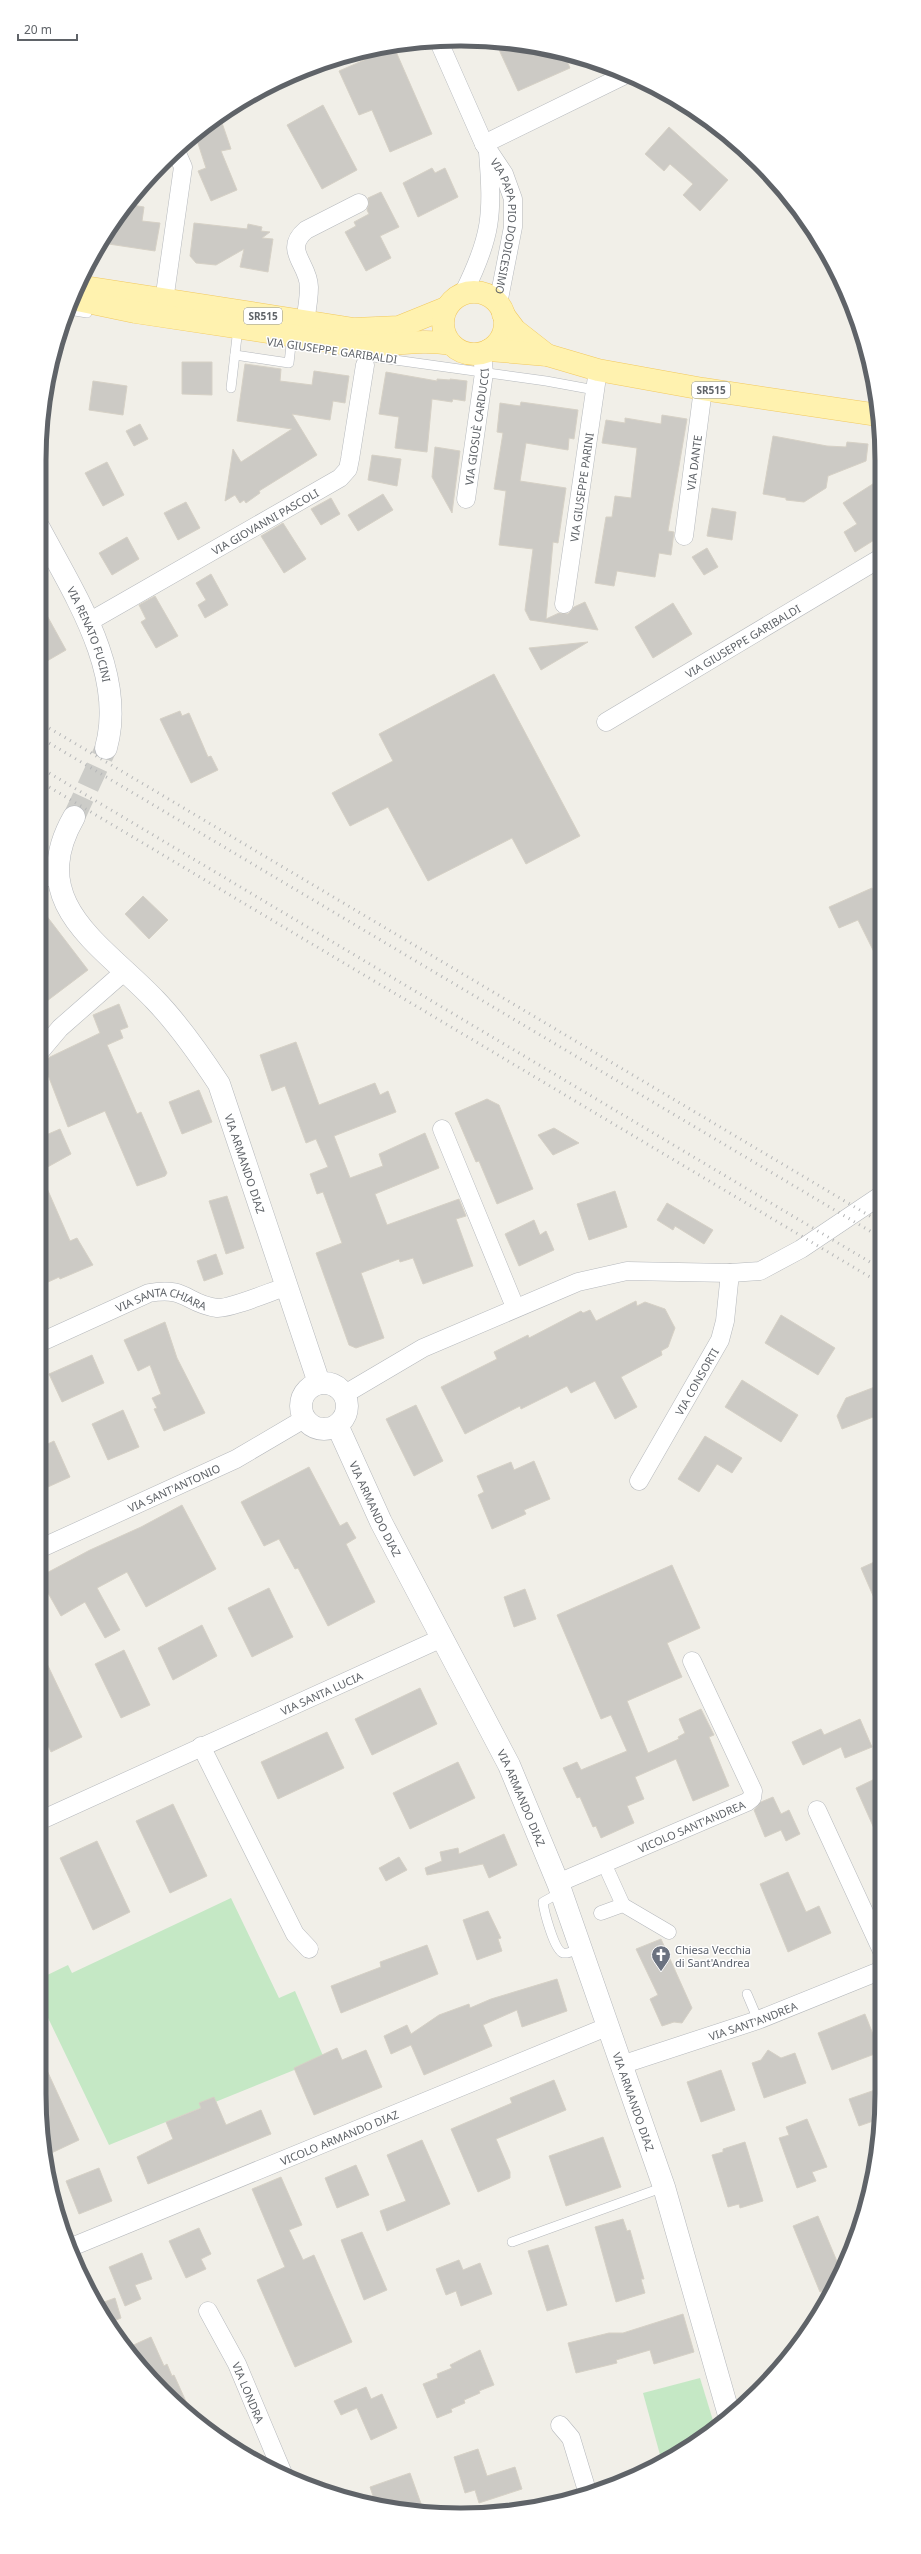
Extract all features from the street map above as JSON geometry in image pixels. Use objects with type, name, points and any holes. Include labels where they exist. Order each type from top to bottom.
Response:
[{"type":"main road","name":"VIA GIUSEPPE GARIBALDI","points":[[85,287],[164,301],[296,334],[370,356],[415,340],[451,344],[464,352],[485,359],[546,355]]},
{"type":"main road","name":"VIA GIUSEPPE GARIBALDI","points":[[79,300],[238,332],[296,334],[400,327],[446,308],[453,300],[463,294],[476,292],[488,296],[501,309],[515,330],[546,355],[597,380],[703,389],[872,414]]},
{"type":"main road","points":[[446,308],[443,320],[444,333],[451,344]]},
{"type":"main road","points":[[485,359],[500,340],[505,328],[501,309]]},
{"type":"street","name":"VIA PAPA PIO DODICESIMO","points":[[441,47],[486,148],[504,174],[513,199],[513,227],[501,309]]},
{"type":"street","points":[[486,148],[619,78]]},
{"type":"street","name":"VIA PAPA PIO DODICESIMO","points":[[463,294],[480,260],[492,211],[486,148]]},
{"type":"street","points":[[164,301],[183,168],[178,157]]},
{"type":"street","points":[[296,334],[310,286],[297,253],[295,243],[298,236],[359,203]]},
{"type":"street","name":"VIA GIOVANNI PASCOLI","points":[[87,623],[340,478],[348,469],[370,356]]},
{"type":"street","name":"VIA GIOSUÈ CARDUCCI","points":[[466,499],[485,359]]},
{"type":"street","name":"VIA GIUSEPPE PARINI","points":[[564,604],[597,380]]},
{"type":"street","name":"VIA DANTE","points":[[684,536],[703,389]]},
{"type":"street","name":"VIA RENATO FUCINI","points":[[46,542],[87,623],[105,667],[111,693],[111,732],[106,748]]},
{"type":"street","name":"VIA GIUSEPPE GARIBALDI","points":[[606,722],[875,561]]},
{"type":"street","name":"VIA ARMANDO DIAZ","points":[[74,817],[64,836],[59,856],[48,877],[60,892],[70,914],[156,1001],[196,1049],[219,1084],[288,1286],[319,1383]]},
{"type":"street","points":[[46,1045],[60,1028],[126,971]]},
{"type":"street","points":[[442,1129],[515,1307]]},
{"type":"street","points":[[345,1394],[422,1348],[515,1307],[578,1282],[606,1274],[656,1270],[730,1273],[760,1271],[801,1249],[875,1199]]},
{"type":"street","name":"VIA CONSORTI","points":[[639,1482],[720,1340],[725,1321],[730,1273]]},
{"type":"street","name":"VIA SANTA CHIARA","points":[[46,1340],[149,1293],[169,1290],[184,1294],[204,1305],[219,1308],[288,1286]]},
{"type":"street","points":[[319,1383],[329,1383],[338,1387],[345,1394],[348,1404],[347,1413],[338,1427],[323,1430],[312,1426],[304,1419],[300,1408],[302,1396],[309,1388],[319,1383]]},
{"type":"street","name":"VIA SANT'ANTONIO","points":[[46,1546],[236,1459],[304,1419]]},
{"type":"street","name":"VIA ARMANDO DIAZ","points":[[338,1427],[381,1522],[509,1765],[559,1887],[664,2187],[727,2410]]},
{"type":"street","name":"VIA SANTA LUCIA","points":[[46,1818],[201,1746],[442,1638]]},
{"type":"street","name":"VICOLO SANT'ANDREA","points":[[559,1887],[747,1802],[752,1798],[753,1791],[692,1661]]},
{"type":"street","points":[[201,1746],[295,1934],[309,1949]]},
{"type":"street","points":[[818,1810],[875,1936]]},
{"type":"street","points":[[608,1872],[623,1905],[668,1932]]},
{"type":"street","points":[[601,1913],[623,1905]]},
{"type":"street","name":"VIA SANT'ANDREA","points":[[621,2065],[758,2020],[875,1973]]},
{"type":"street","name":"VICOLO ARMANDO DIAZ","points":[[75,2245],[608,2026]]},
{"type":"street","name":"VIA LONDRA","points":[[208,2311],[237,2364],[280,2466]]},
{"type":"street","points":[[560,2425],[571,2438],[586,2488]]},
{"type":"lane","name":"VIA GIUSEPPE GARIBALDI","points":[[74,311],[238,332]]},
{"type":"lane","points":[[231,388],[238,332]]},
{"type":"lane","points":[[235,355],[289,363],[296,334]]},
{"type":"lane","name":"VIA GIUSEPPE GARIBALDI","points":[[370,356],[485,359],[597,380]]},
{"type":"lane","points":[[747,1994],[758,2020]]},
{"type":"lane","points":[[512,2242],[664,2187]]},
{"type":"green space","points":[[231,1898],[279,1998],[295,1991],[324,2058],[109,2145],[46,2014],[46,1976],[68,1965],[72,1973]]},
{"type":"green space","points":[[700,2378],[713,2422],[691,2438],[660,2456],[643,2393]]},
{"type":"building","points":[[498,48],[541,54],[566,60],[570,68],[518,91]]},
{"type":"building","points":[[396,52],[432,134],[390,152],[372,110],[359,115],[339,71],[376,55]]},
{"type":"building","points":[[323,105],[357,170],[322,189],[287,125]]},
{"type":"building","points":[[222,122],[231,149],[221,151],[237,190],[211,201],[198,171],[206,168],[197,141]]},
{"type":"building","points":[[669,127],[728,180],[700,211],[683,195],[693,184],[670,164],[664,171],[645,154]]},
{"type":"building","points":[[432,168],[435,173],[445,168],[458,197],[418,217],[403,183]]},
{"type":"building","points":[[381,192],[399,227],[380,236],[391,258],[366,271],[345,232],[356,226],[354,222],[369,214],[367,210],[369,204],[368,198]]},
{"type":"building","points":[[134,205],[144,207],[142,221],[160,223],[155,251],[108,244]]},
{"type":"building","points":[[194,223],[247,229],[248,224],[262,227],[261,231],[270,232],[262,238],[273,239],[268,272],[240,267],[244,249],[216,265],[196,263],[190,256]]},
{"type":"building","points":[[182,362],[212,362],[212,395],[182,394]]},
{"type":"building","points":[[245,364],[281,369],[280,381],[312,385],[314,371],[349,376],[345,403],[333,401],[330,420],[292,414],[317,455],[259,491],[260,493],[246,503],[244,500],[240,503],[235,495],[225,501],[233,449],[241,462],[292,429],[237,421]]},
{"type":"building","points":[[386,372],[437,381],[437,379],[450,379],[467,381],[465,401],[453,399],[452,402],[432,399],[427,452],[395,448],[399,417],[379,414]]},
{"type":"building","points":[[93,381],[127,386],[123,415],[89,410]]},
{"type":"building","points":[[521,402],[578,410],[574,439],[569,438],[568,450],[526,443],[520,481],[566,488],[558,543],[553,542],[546,619],[559,613],[568,614],[574,607],[585,602],[598,630],[530,620],[525,610],[533,549],[499,545],[506,491],[494,489],[503,433],[497,432],[500,403],[520,406]]},
{"type":"building","points":[[662,415],[687,419],[668,531],[674,532],[671,555],[659,553],[655,577],[617,571],[614,586],[595,583],[606,517],[612,517],[615,496],[631,498],[637,448],[602,443],[606,420],[625,423],[625,418],[661,424]]},
{"type":"building","points":[[140,424],[148,439],[134,446],[126,431]]},
{"type":"building","points":[[773,436],[827,446],[846,447],[847,442],[868,444],[866,461],[828,476],[826,488],[804,502],[786,500],[786,498],[763,494]]},
{"type":"building","points":[[435,447],[460,451],[452,513],[432,477]]},
{"type":"building","points":[[372,455],[401,459],[397,486],[368,480]]},
{"type":"building","points":[[107,462],[124,495],[103,506],[85,473]]},
{"type":"building","points":[[875,483],[875,540],[855,552],[844,532],[857,524],[843,503]]},
{"type":"building","points":[[383,494],[393,510],[358,531],[348,515]]},
{"type":"building","points":[[331,498],[340,514],[321,525],[311,509]]},
{"type":"building","points":[[186,502],[200,528],[178,540],[164,513]]},
{"type":"building","points":[[712,508],[736,512],[732,540],[707,536]]},
{"type":"building","points":[[283,523],[306,559],[284,573],[261,536]]},
{"type":"building","points":[[127,537],[139,559],[112,575],[99,553]]},
{"type":"building","points":[[707,548],[718,567],[704,575],[692,557]]},
{"type":"building","points":[[211,574],[228,605],[205,618],[198,605],[206,600],[196,583]]},
{"type":"building","points":[[155,596],[178,636],[156,648],[141,622],[146,619],[139,605]]},
{"type":"building","points":[[673,603],[692,634],[653,658],[635,627]]},
{"type":"building","points":[[46,614],[66,650],[47,661],[46,659]]},
{"type":"building","points":[[588,642],[541,670],[529,648]]},
{"type":"building","points":[[494,674],[580,836],[526,864],[512,838],[428,881],[388,807],[350,826],[332,793],[393,761],[379,734]]},
{"type":"building","points":[[180,711],[182,716],[189,713],[208,757],[211,756],[218,770],[191,783],[160,719]]},
{"type":"building","points":[[872,888],[875,895],[875,954],[858,920],[839,928],[829,907]]},
{"type":"building","points":[[143,896],[168,920],[149,939],[125,914]]},
{"type":"building","points":[[46,915],[88,970],[46,1002]]},
{"type":"building","points":[[119,1004],[128,1027],[120,1030],[123,1038],[107,1045],[137,1114],[141,1112],[167,1173],[165,1176],[137,1186],[105,1111],[68,1127],[46,1070],[46,1060],[50,1057],[100,1033],[93,1015]]},
{"type":"building","points":[[296,1042],[319,1105],[375,1083],[380,1095],[388,1091],[396,1112],[334,1136],[350,1178],[383,1166],[379,1154],[425,1133],[439,1168],[375,1194],[387,1225],[459,1199],[466,1216],[456,1219],[473,1266],[423,1284],[413,1258],[400,1262],[399,1259],[361,1273],[384,1338],[356,1348],[349,1345],[316,1253],[342,1243],[323,1192],[317,1194],[310,1174],[328,1167],[316,1139],[306,1143],[285,1086],[272,1091],[260,1055]]},
{"type":"building","points":[[199,1090],[212,1122],[182,1134],[169,1102]]},
{"type":"building","points":[[487,1099],[499,1105],[533,1189],[497,1204],[479,1161],[476,1162],[455,1113]]},
{"type":"building","points":[[554,1128],[579,1143],[553,1155],[538,1135]]},
{"type":"building","points":[[60,1129],[71,1154],[46,1168],[46,1135]]},
{"type":"building","points":[[46,1186],[70,1241],[77,1238],[93,1265],[60,1279],[59,1277],[46,1283]]},
{"type":"building","points":[[615,1191],[627,1227],[589,1240],[577,1204]]},
{"type":"building","points":[[227,1196],[244,1248],[226,1254],[209,1201]]},
{"type":"building","points":[[667,1203],[713,1230],[704,1244],[675,1226],[673,1230],[657,1220]]},
{"type":"building","points":[[534,1220],[540,1235],[546,1231],[554,1250],[519,1266],[505,1234]]},
{"type":"building","points":[[216,1254],[223,1274],[204,1281],[197,1261]]},
{"type":"building","points":[[636,1301],[637,1306],[645,1302],[665,1309],[675,1328],[668,1347],[661,1351],[662,1355],[621,1377],[637,1407],[615,1419],[595,1381],[571,1393],[567,1386],[521,1409],[520,1406],[465,1434],[441,1387],[497,1359],[494,1352],[528,1335],[529,1338],[581,1311],[583,1313],[590,1310],[596,1321]]},
{"type":"building","points":[[781,1315],[835,1348],[818,1375],[765,1343]]},
{"type":"building","points":[[165,1322],[177,1358],[205,1413],[164,1431],[154,1409],[157,1408],[152,1398],[161,1394],[150,1365],[138,1371],[124,1340]]},
{"type":"building","points":[[92,1355],[104,1383],[62,1402],[49,1374]]},
{"type":"building","points":[[742,1380],[798,1415],[781,1442],[725,1407]]},
{"type":"building","points":[[875,1387],[875,1416],[842,1429],[837,1416],[846,1398]]},
{"type":"building","points":[[416,1405],[443,1461],[414,1476],[386,1419]]},
{"type":"building","points":[[123,1410],[139,1447],[108,1460],[92,1424]]},
{"type":"building","points":[[705,1436],[742,1458],[732,1473],[717,1464],[699,1492],[678,1479]]},
{"type":"building","points":[[54,1441],[70,1477],[46,1488],[46,1445]]},
{"type":"building","points":[[534,1461],[550,1499],[524,1510],[526,1514],[492,1529],[478,1495],[484,1492],[477,1476],[511,1462],[514,1470]]},
{"type":"building","points":[[309,1467],[340,1526],[347,1522],[356,1538],[346,1544],[375,1602],[328,1626],[298,1568],[295,1569],[279,1539],[264,1546],[241,1502]]},
{"type":"building","points":[[182,1505],[216,1569],[146,1607],[127,1572],[97,1588],[120,1630],[105,1638],[85,1602],[61,1616],[46,1589],[46,1573],[90,1550],[141,1527]]},
{"type":"building","points":[[875,1562],[875,1600],[861,1568]]},
{"type":"building","points":[[672,1565],[700,1628],[667,1643],[682,1677],[627,1701],[648,1753],[679,1739],[678,1737],[685,1733],[679,1719],[701,1709],[714,1735],[709,1737],[729,1786],[693,1801],[676,1759],[635,1777],[644,1799],[627,1806],[634,1823],[601,1838],[596,1826],[593,1827],[580,1797],[577,1798],[563,1768],[577,1762],[581,1770],[627,1751],[611,1715],[601,1719],[557,1615]]},
{"type":"building","points":[[269,1588],[293,1637],[252,1657],[228,1608]]},
{"type":"building","points":[[525,1589],[536,1619],[514,1627],[504,1597]]},
{"type":"building","points":[[202,1625],[217,1656],[173,1680],[158,1648]]},
{"type":"building","points":[[124,1650],[150,1705],[121,1718],[95,1664]]},
{"type":"building","points":[[46,1662],[82,1737],[51,1752],[46,1741]]},
{"type":"building","points":[[420,1688],[437,1724],[372,1755],[355,1719]]},
{"type":"building","points":[[860,1719],[872,1747],[845,1758],[841,1747],[803,1765],[792,1742],[821,1729],[824,1735]]},
{"type":"building","points":[[327,1732],[344,1768],[278,1799],[261,1762]]},
{"type":"building","points":[[458,1762],[475,1798],[410,1829],[393,1793]]},
{"type":"building","points":[[875,1779],[875,1831],[856,1788]]},
{"type":"building","points":[[773,1797],[781,1814],[789,1810],[800,1834],[786,1841],[781,1830],[765,1837],[754,1810],[761,1802]]},
{"type":"building","points":[[173,1804],[207,1876],[170,1893],[136,1821]]},
{"type":"building","points":[[504,1834],[517,1865],[489,1878],[483,1864],[427,1875],[425,1868],[442,1861],[440,1852],[458,1848],[459,1854]]},
{"type":"building","points":[[97,1841],[130,1912],[93,1930],[60,1858]]},
{"type":"building","points":[[399,1857],[407,1870],[386,1881],[379,1868]]},
{"type":"building","points":[[788,1872],[806,1912],[819,1906],[831,1933],[788,1952],[760,1884]]},
{"type":"building","points":[[488,1911],[501,1938],[498,1939],[502,1951],[477,1960],[463,1920]]},
{"type":"building","name":"Chiesa Vecchia di Sant'Andrea","points":[[661,1939],[692,2008],[682,2023],[674,2022],[662,2026],[650,1999],[658,1995],[636,1949]]},
{"type":"building","points":[[427,1945],[438,1974],[341,2013],[331,1986],[381,1967],[380,1962]]},
{"type":"building","points":[[557,1979],[567,2011],[522,2027],[517,2010],[483,2025],[492,2046],[424,2075],[411,2045],[391,2054],[384,2036],[407,2025],[411,2034],[439,2015],[469,2004],[470,2008],[491,1999]]},
{"type":"building","points":[[865,2014],[875,2039],[875,2054],[832,2070],[818,2033]]},
{"type":"building","points":[[337,2048],[342,2060],[366,2050],[382,2087],[314,2115],[294,2068]]},
{"type":"building","points":[[768,2050],[781,2058],[795,2053],[806,2083],[764,2098],[752,2063],[761,2060]]},
{"type":"building","points":[[46,2068],[79,2140],[51,2153],[47,2121]]},
{"type":"building","points":[[721,2070],[735,2110],[701,2122],[687,2082]]},
{"type":"building","points":[[554,2080],[566,2110],[496,2139],[510,2172],[510,2178],[478,2192],[451,2129],[512,2103],[510,2098]]},
{"type":"building","points":[[875,2090],[874,2121],[859,2126],[849,2099]]},
{"type":"building","points":[[214,2097],[226,2125],[261,2110],[271,2134],[148,2184],[137,2157],[173,2139],[166,2122],[201,2108],[199,2103]]},
{"type":"building","points":[[807,2119],[827,2167],[812,2172],[816,2181],[797,2188],[779,2138],[789,2135],[786,2127]]},
{"type":"building","points":[[603,2137],[621,2187],[566,2206],[549,2156]]},
{"type":"building","points":[[422,2140],[450,2204],[387,2231],[380,2211],[406,2201],[387,2155]]},
{"type":"building","points":[[745,2142],[763,2201],[740,2208],[739,2204],[728,2207],[712,2155],[723,2152],[723,2149]]},
{"type":"building","points":[[356,2165],[369,2195],[337,2208],[325,2178]]},
{"type":"building","points":[[99,2168],[112,2201],[79,2214],[66,2181]]},
{"type":"building","points":[[281,2177],[302,2225],[289,2230],[303,2260],[314,2255],[352,2342],[295,2367],[257,2280],[285,2267],[252,2189]]},
{"type":"building","points":[[818,2216],[838,2264],[825,2290],[820,2292],[793,2226]]},
{"type":"building","points":[[623,2219],[627,2231],[630,2230],[644,2279],[641,2279],[645,2293],[616,2302],[595,2227]]},
{"type":"building","points":[[199,2228],[211,2254],[201,2259],[206,2269],[186,2278],[169,2241]]},
{"type":"building","points":[[362,2232],[387,2290],[364,2300],[341,2240]]},
{"type":"building","points":[[548,2245],[567,2305],[547,2311],[528,2251]]},
{"type":"building","points":[[142,2253],[152,2279],[135,2285],[141,2299],[125,2306],[109,2267]]},
{"type":"building","points":[[459,2260],[463,2270],[480,2263],[492,2294],[461,2306],[456,2291],[446,2295],[436,2269]]},
{"type":"building","points":[[115,2298],[121,2318],[114,2321],[103,2302]]},
{"type":"building","points":[[683,2314],[694,2352],[654,2364],[650,2350],[616,2360],[617,2363],[576,2373],[568,2343],[609,2333],[623,2333]]},
{"type":"building","points":[[151,2337],[164,2366],[167,2364],[172,2376],[174,2375],[188,2406],[167,2387],[132,2346]]},
{"type":"building","points":[[480,2350],[494,2385],[479,2391],[480,2393],[464,2400],[465,2403],[451,2409],[452,2412],[437,2418],[423,2384],[438,2378],[437,2374],[452,2368],[450,2365]]},
{"type":"building","points":[[366,2387],[371,2399],[382,2394],[397,2428],[371,2440],[357,2408],[341,2415],[334,2401]]},
{"type":"building","points":[[478,2449],[487,2476],[515,2467],[522,2489],[479,2503],[475,2490],[465,2493],[454,2457]]},
{"type":"building","points":[[410,2473],[422,2506],[374,2499],[370,2487]]},
{"type":"tunnel","points":[[74,817],[106,748]]},
{"type":"railway","points":[[46,726],[875,1219]]},
{"type":"railway","points":[[46,741],[875,1234]]},
{"type":"railway","points":[[46,771],[875,1265]]},
{"type":"railway","points":[[46,785],[875,1280]]},
{"type":"place","name":"Chiesa Vecchia di Sant'Andrea","points":[[661,1972]]}]
